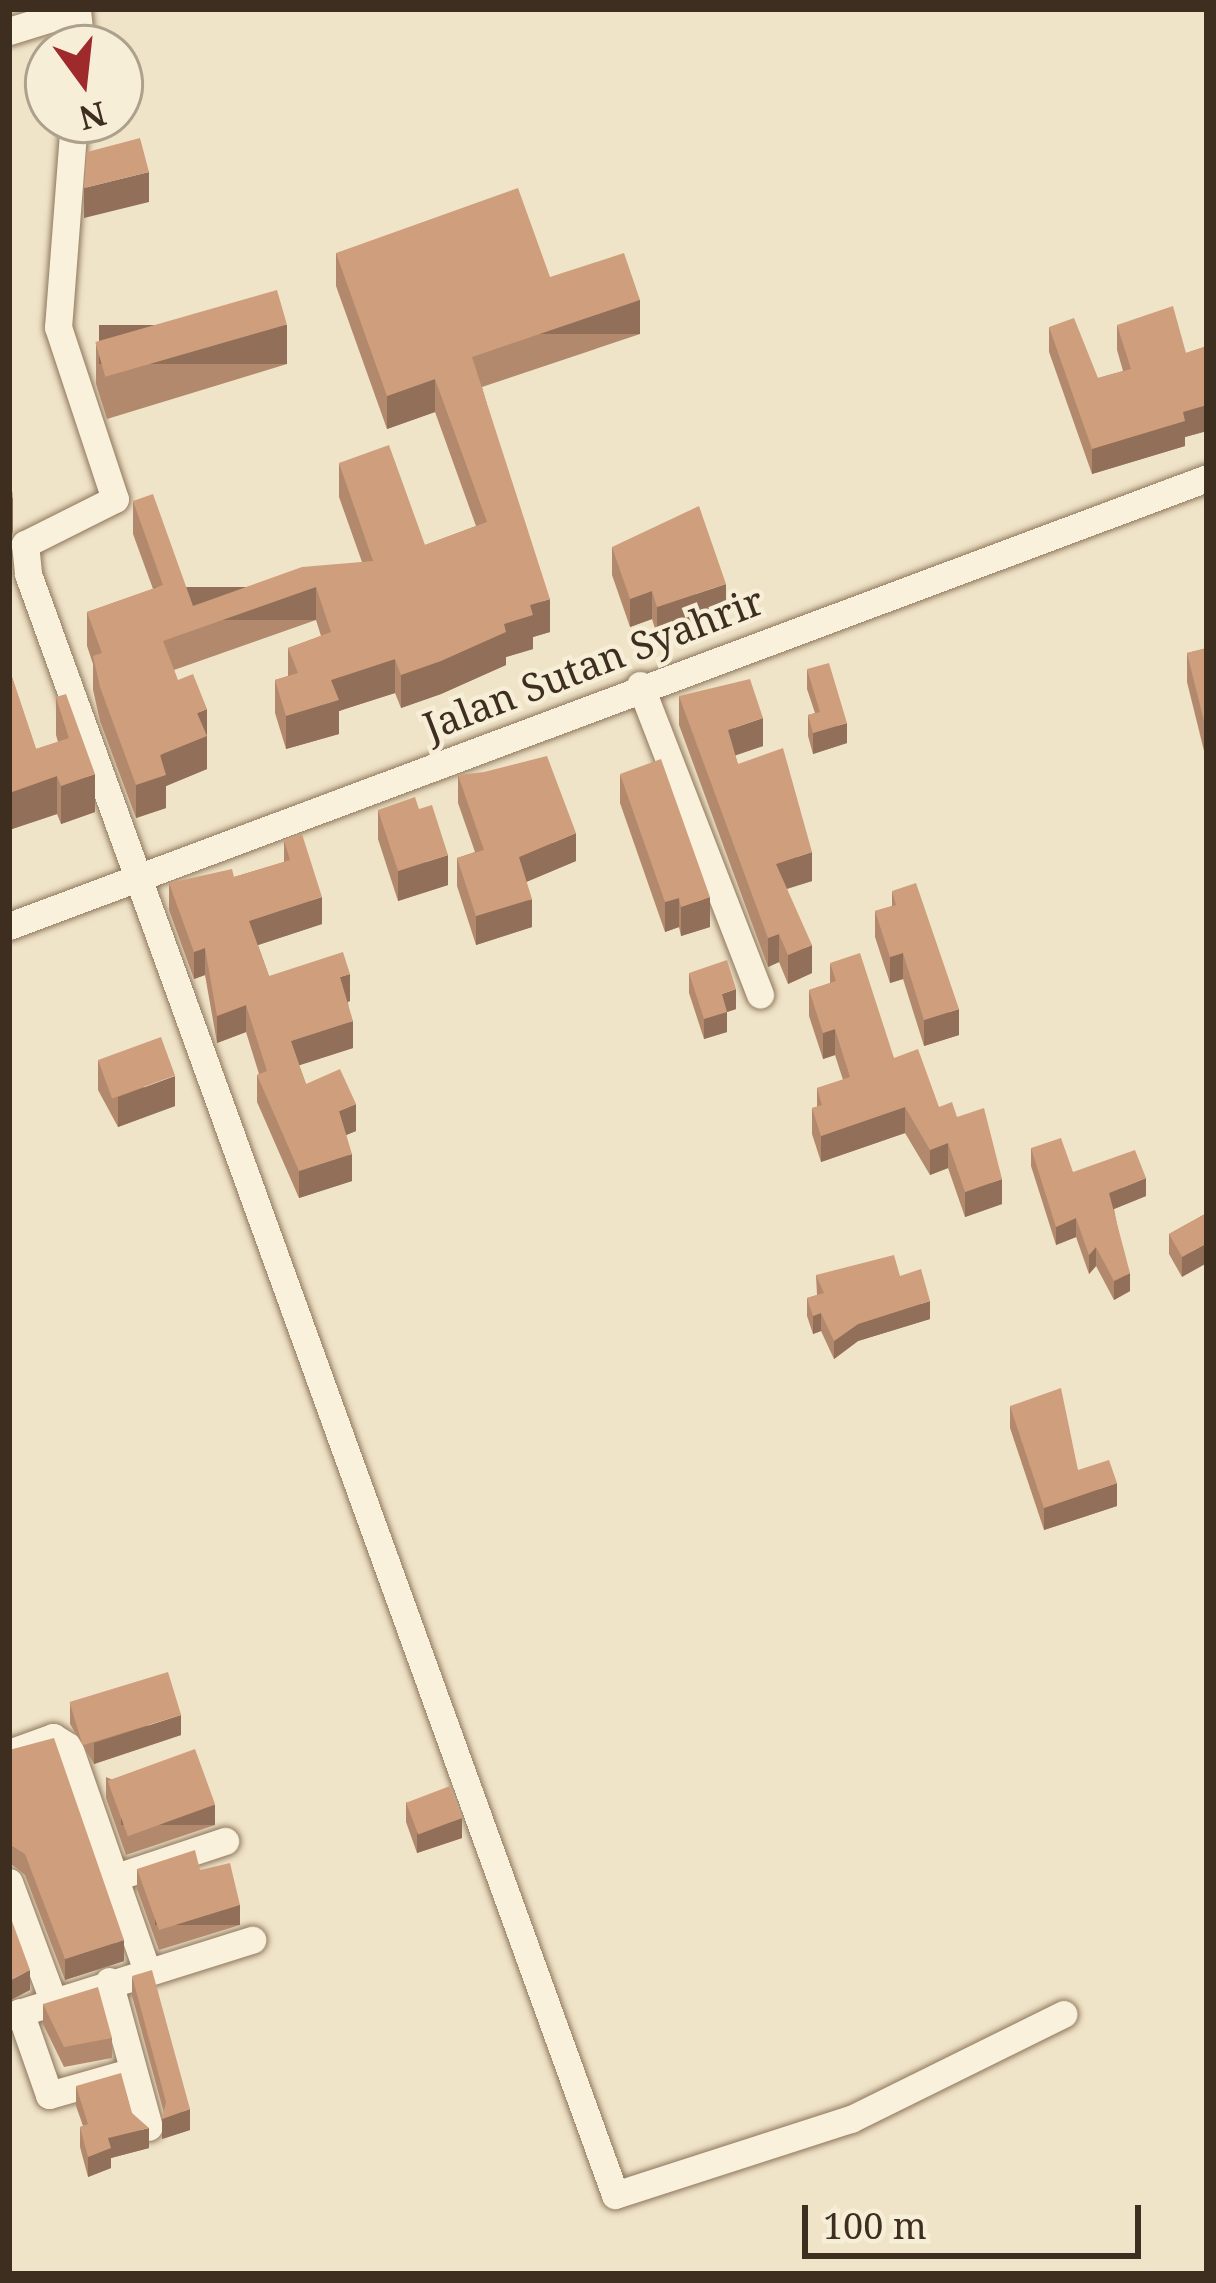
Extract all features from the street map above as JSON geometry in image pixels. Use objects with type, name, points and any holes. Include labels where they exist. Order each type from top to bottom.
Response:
[{"type":"street","points":[[31,24],[76,10],[78,24]]},
{"type":"street","points":[[72,144],[58,328],[115,499],[106,510],[31,540],[23,555],[615,2195],[851,2119],[1063,2014]]},
{"type":"street","name":"Jalan Sutan Syahrir","points":[[9,926],[640,685],[1207,478]]},
{"type":"street","points":[[640,685],[760,994]]},
{"type":"street","points":[[9,1753],[63,1741],[97,1782],[116,1877],[146,1969]]},
{"type":"street","points":[[116,1877],[225,1840]]},
{"type":"street","points":[[9,1882],[53,2000]]},
{"type":"street","points":[[134,2072],[49,2095],[15,2014],[146,1969],[252,1940]]},
{"type":"street","points":[[109,1981],[149,2127]]},
{"type":"building","points":[[142,144],[149,172],[84,188],[87,152]]},
{"type":"building","points":[[518,188],[550,277],[624,253],[640,300],[472,357],[550,599],[530,605],[533,615],[504,624],[506,632],[441,661],[401,675],[395,659],[331,680],[339,700],[286,716],[275,680],[298,673],[288,648],[331,632],[316,587],[163,641],[178,680],[193,674],[207,709],[197,713],[207,736],[160,755],[166,775],[136,785],[100,687],[93,656],[102,653],[87,612],[163,585],[133,501],[153,494],[193,606],[302,567],[373,561],[339,463],[389,445],[425,545],[487,522],[435,379],[387,396],[336,253]]},
{"type":"building","points":[[277,290],[287,325],[105,377],[95,342]]},
{"type":"building","points":[[1173,306],[1186,353],[1207,346],[1207,405],[1183,412],[1185,421],[1092,449],[1049,327],[1074,318],[1098,378],[1131,369],[1117,325]]},
{"type":"building","points":[[699,506],[726,584],[657,607],[652,591],[630,599],[612,547]]},
{"type":"building","points":[[1207,648],[1207,733],[1187,653]]},
{"type":"building","points":[[829,663],[847,723],[813,733],[808,715],[820,712],[807,669]]},
{"type":"building","points":[[9,668],[36,749],[69,738],[56,697],[66,694],[95,774],[61,786],[57,776],[9,793]]},
{"type":"building","points":[[750,679],[763,718],[728,730],[738,764],[783,748],[812,852],[776,864],[812,945],[788,955],[779,934],[768,938],[679,696]]},
{"type":"building","points":[[547,756],[576,833],[519,857],[532,899],[476,916],[457,858],[484,850],[458,775]]},
{"type":"building","points":[[661,759],[710,897],[681,907],[679,898],[665,902],[620,774]]},
{"type":"building","points":[[415,797],[419,809],[432,805],[448,855],[398,871],[378,810]]},
{"type":"building","points":[[302,834],[322,897],[249,921],[269,976],[343,952],[350,974],[340,977],[353,1021],[291,1041],[306,1084],[340,1069],[356,1104],[339,1111],[352,1154],[299,1171],[257,1075],[267,1071],[246,1005],[217,1016],[205,948],[194,952],[169,883],[232,869],[234,877],[290,860],[284,840]]},
{"type":"building","points":[[916,883],[959,1009],[924,1020],[903,953],[890,957],[875,911],[896,905],[892,891]]},
{"type":"building","points":[[860,953],[894,1058],[918,1049],[939,1107],[952,1102],[957,1117],[984,1108],[1002,1179],[965,1192],[948,1143],[930,1150],[905,1107],[821,1136],[812,1108],[822,1105],[817,1088],[850,1077],[835,1029],[823,1033],[809,990],[836,981],[830,963]]},
{"type":"building","points":[[727,960],[736,989],[722,994],[727,1012],[704,1019],[689,973]]},
{"type":"building","points":[[161,1037],[175,1076],[112,1098],[98,1060]]},
{"type":"building","points":[[1061,1138],[1073,1172],[1135,1150],[1146,1178],[1109,1193],[1130,1273],[1114,1281],[1096,1247],[1089,1255],[1076,1218],[1056,1227],[1031,1148]]},
{"type":"building","points":[[1205,1214],[1207,1243],[1182,1257],[1169,1234]]},
{"type":"building","points":[[894,1255],[900,1276],[921,1269],[930,1301],[858,1324],[834,1341],[821,1313],[813,1316],[807,1298],[824,1293],[816,1275]]},
{"type":"building","points":[[1061,1388],[1078,1470],[1109,1460],[1117,1483],[1044,1508],[1010,1406]]},
{"type":"building","points":[[168,1672],[181,1715],[83,1745],[70,1702]]},
{"type":"building","points":[[54,1738],[124,1940],[65,1959],[25,1854],[9,1844],[9,1750]]},
{"type":"building","points":[[195,1749],[215,1804],[128,1836],[108,1781]]},
{"type":"building","points":[[450,1786],[462,1818],[418,1835],[406,1803]]},
{"type":"building","points":[[195,1850],[200,1870],[230,1863],[240,1905],[159,1930],[137,1869]]},
{"type":"building","points":[[9,1913],[30,1970],[9,1981]]},
{"type":"building","points":[[152,1970],[190,2109],[162,2119],[166,2102],[132,1976]]},
{"type":"building","points":[[98,1987],[112,2038],[64,2047],[43,2004]]},
{"type":"building","points":[[121,2073],[132,2113],[149,2128],[108,2138],[111,2148],[88,2157],[80,2127],[88,2124],[76,2086]]}]
